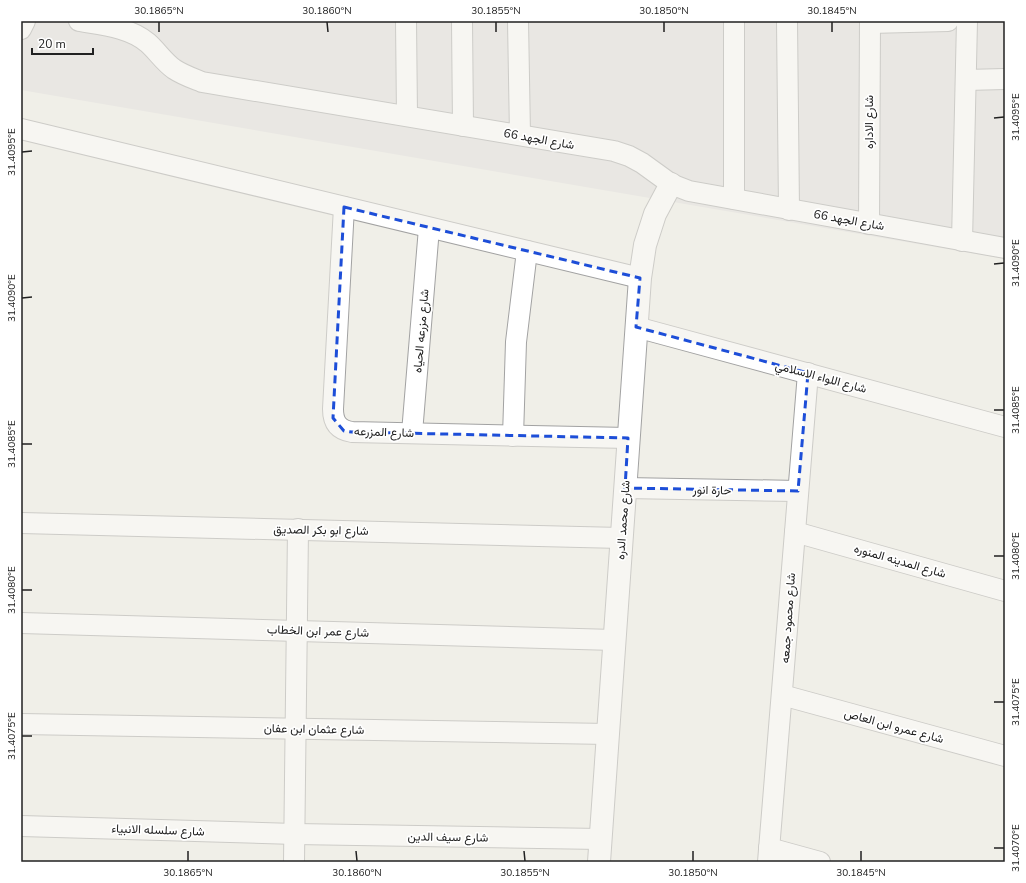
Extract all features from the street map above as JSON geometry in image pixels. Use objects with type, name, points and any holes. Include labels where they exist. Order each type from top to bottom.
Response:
[{"type":"street","points":[[21,29],[25,21]]},
{"type":"street","name":"شارع الجهد 66","points":[[79,21],[109,23],[129,31],[148,42],[173,68],[202,82],[614,151],[629,156],[642,163],[671,184],[689,191],[1005,248]]},
{"type":"street","points":[[406,21],[407,116]]},
{"type":"street","points":[[462,21],[464,126]]},
{"type":"street","points":[[518,21],[520,135]]},
{"type":"street","points":[[734,21],[734,200]]},
{"type":"street","points":[[787,21],[789,210]]},
{"type":"street","points":[[870,22],[948,21]]},
{"type":"street","points":[[962,241],[967,21]]},
{"type":"street","name":"شارع الاداره","points":[[869,224],[870,22]]},
{"type":"street","points":[[966,80],[1005,79]]},
{"type":"street","points":[[21,129],[640,278]]},
{"type":"street","name":"شارع محمد الدره","points":[[599,862],[640,278],[645,245],[655,214],[671,184]]},
{"type":"street","name":"شارع المزرعه","points":[[344,207],[333,418],[337,425],[344,431],[412,434],[628,438]]},
{"type":"street","name":"شارع مزرعه الحياه","points":[[412,434],[429,228]]},
{"type":"street","points":[[513,436],[516,342],[527,251]]},
{"type":"street","name":"شارع اللواء الاسلامي","points":[[636,327],[1005,427]]},
{"type":"street","name":"شارع محمود جمعه","points":[[769,855],[808,373]]},
{"type":"street","name":"حارة انور","points":[[625,488],[798,491]]},
{"type":"street","name":"شارع ابو بكر الصديق","points":[[21,522],[621,538]]},
{"type":"street","points":[[294,862],[298,529]]},
{"type":"street","name":"شارع المدينه المنوره","points":[[795,532],[1005,591]]},
{"type":"street","name":"شارع عمر ابن الخطاب","points":[[21,623],[614,640]]},
{"type":"street","name":"شارع عمرو ابن العاص","points":[[782,695],[1005,756]]},
{"type":"street","name":"شارع عثمان ابن عفان","points":[[21,724],[608,734]]},
{"type":"street","name":"شارع سلسله الانبياء","points":[[21,826],[295,834]]},
{"type":"street","name":"شارع سيف الدين","points":[[295,834],[600,839]]},
{"type":"street","points":[[769,855],[820,862]]},
{"type":"highlighted area","points":[[344,207],[640,278],[636,327],[808,373],[798,491],[625,488],[628,438],[352,432],[344,431],[333,418]]},
{"type":"shaded area","points":[[21,21],[1005,21],[1005,259],[21,90]]}]
